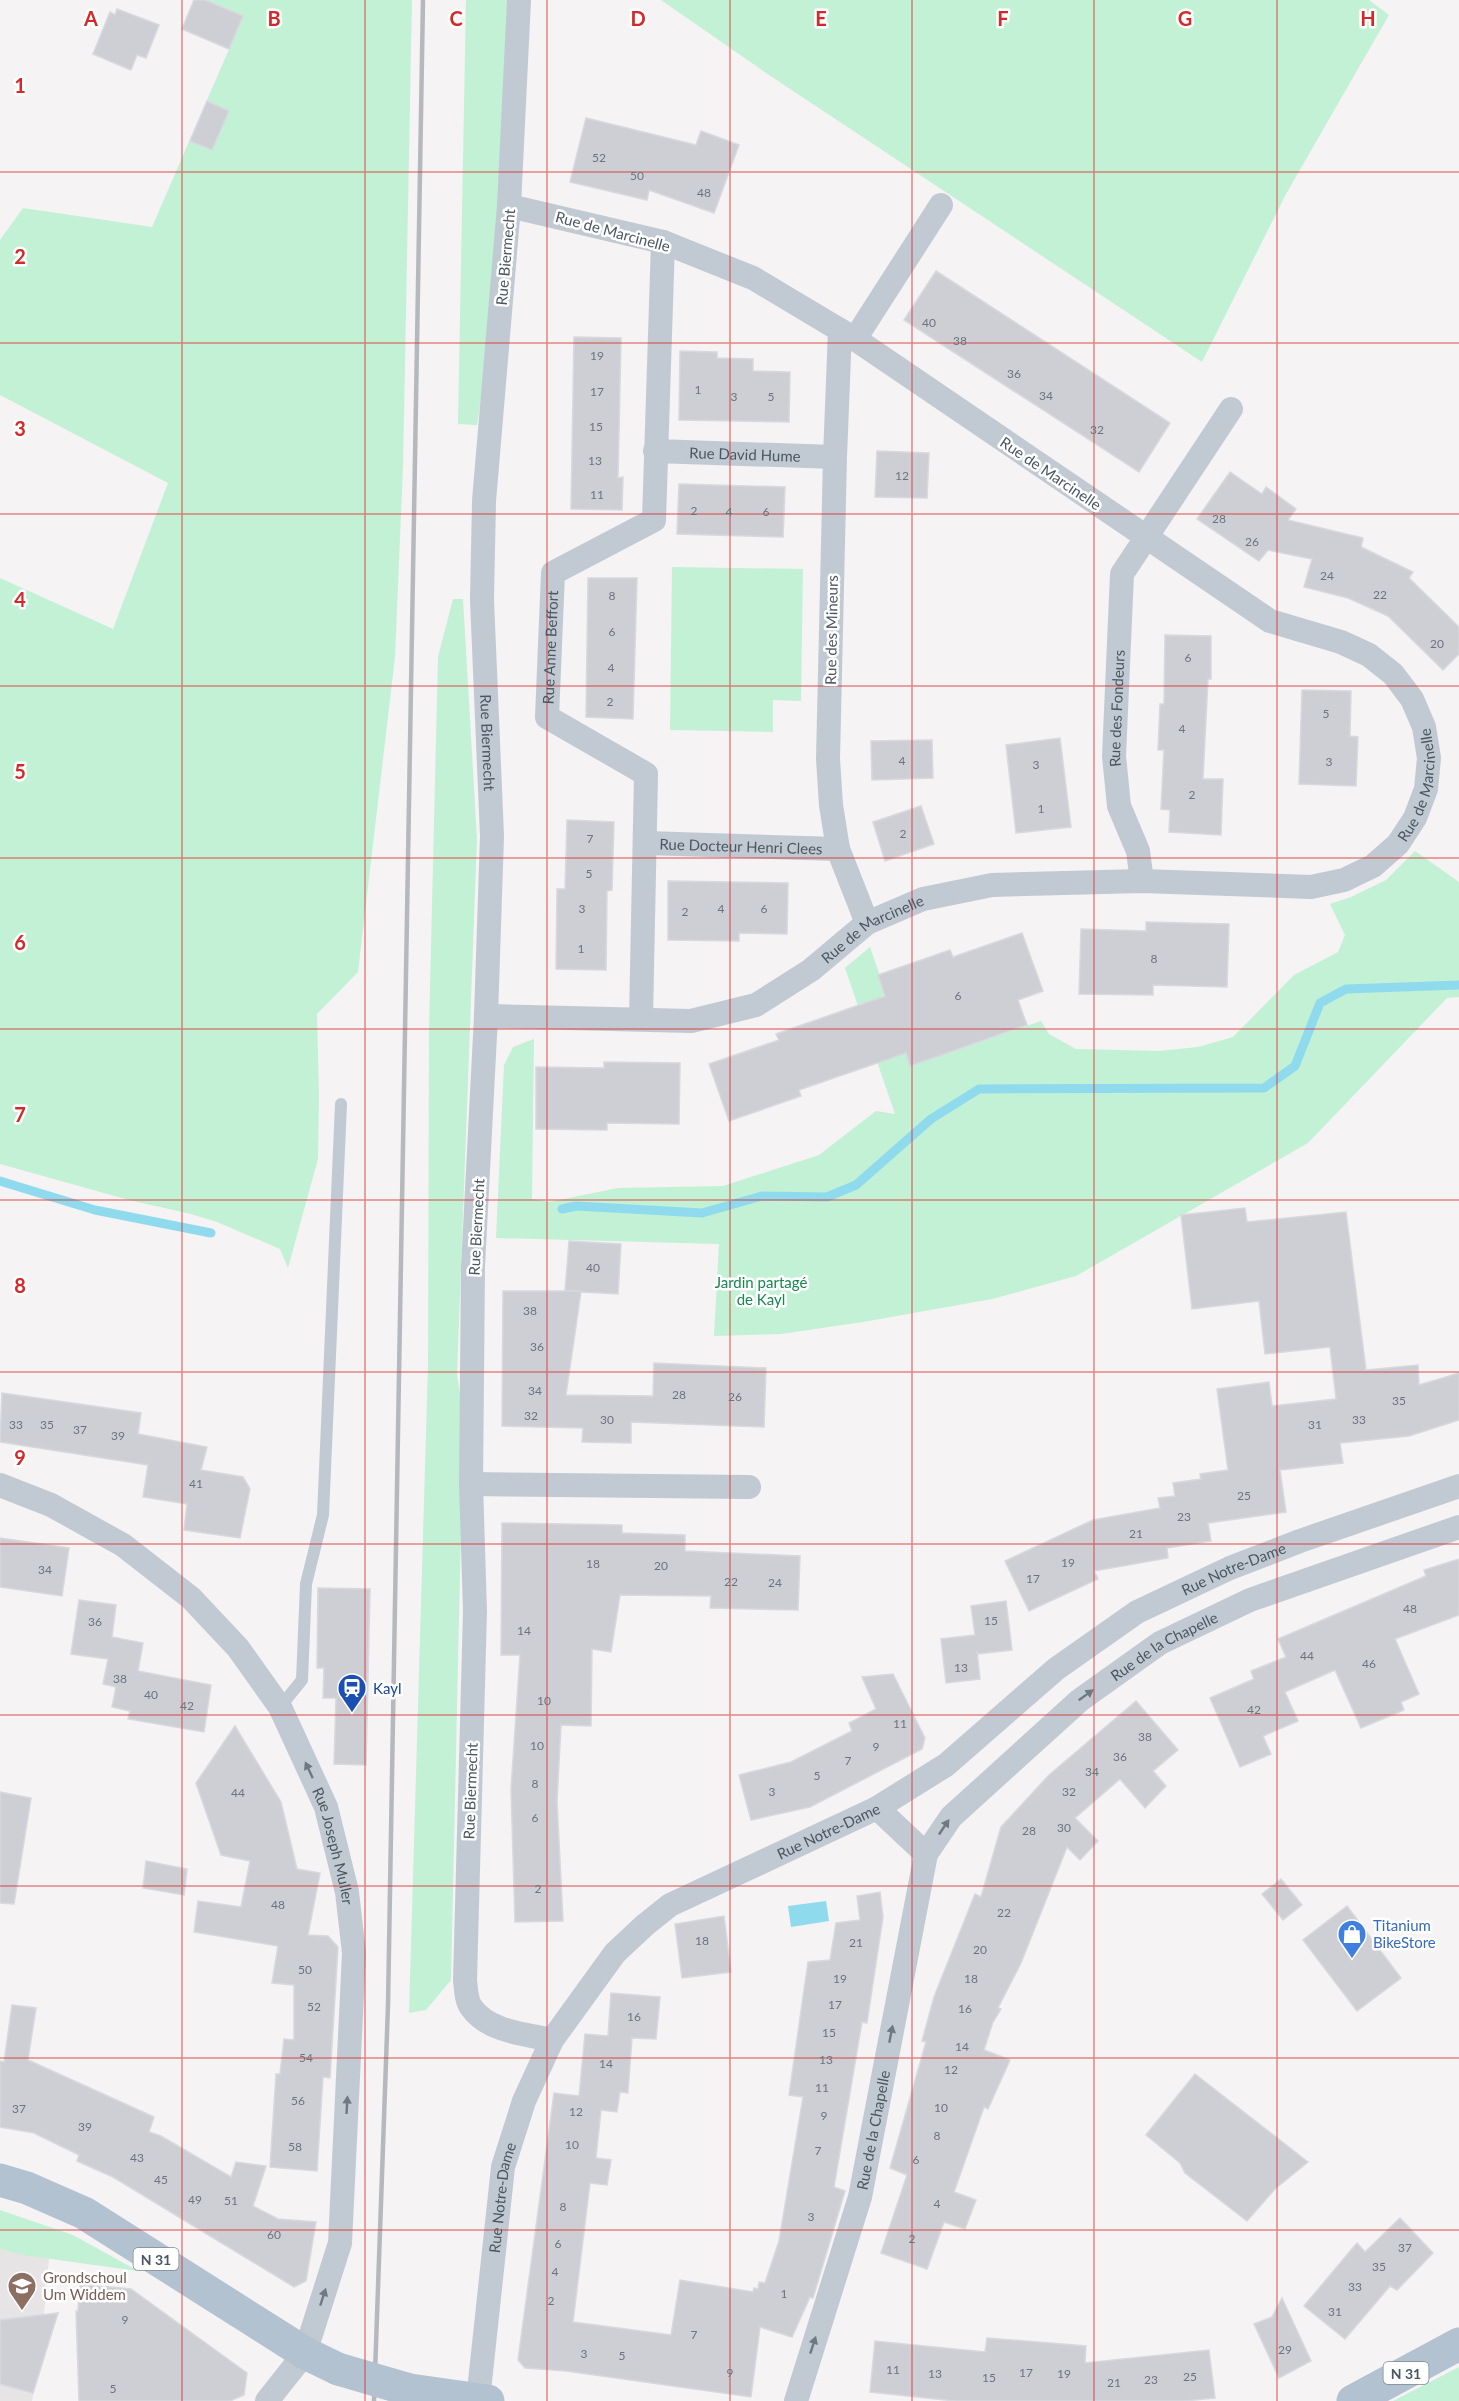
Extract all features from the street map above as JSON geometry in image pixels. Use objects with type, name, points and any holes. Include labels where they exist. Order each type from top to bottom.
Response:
[{"type":"main road","name":"N 31","points":[[0,2180],[27,2188],[84,2213],[305,2353],[338,2369],[410,2390],[474,2400]]},
{"type":"main road","name":"N 31","points":[[1353,2401],[1459,2344]]},
{"type":"street","name":"Rue Biermecht","points":[[519,0],[509,206],[484,501],[483,600],[492,836],[486,1016],[473,1267],[471,1485],[475,1611],[465,1980],[470,2006],[483,2019],[503,2029],[552,2040]]},
{"type":"street","points":[[848,335],[940,205]]},
{"type":"street","name":"Rue de Marcinelle","points":[[486,1016],[692,1021],[756,1005],[811,970],[867,923],[922,899],[992,885],[1142,881],[1311,887],[1344,880],[1373,866],[1398,844],[1415,818],[1426,789],[1429,758],[1424,727],[1412,699],[1393,674],[1369,655],[1341,642],[1270,621],[848,335],[753,278],[663,242],[509,206]]},
{"type":"street","name":"Rue Anne Beffort","points":[[641,1019],[646,774],[547,717],[553,573],[654,520],[663,242]]},
{"type":"street","name":"Rue des Mineurs","points":[[848,335],[835,457],[828,759],[831,805],[838,849],[867,923]]},
{"type":"street","name":"Rue des Fondeurs","points":[[1142,881],[1138,851],[1119,806],[1114,756],[1122,574],[1231,409]]},
{"type":"street","name":"Rue David Hume","points":[[655,451],[835,457]]},
{"type":"street","name":"Rue Docteur Henri Clees","points":[[645,843],[838,849]]},
{"type":"street","name":"Rue Joseph Muller","points":[[0,1485],[51,1505],[123,1545],[191,1598],[238,1648],[280,1707],[326,1807],[347,1892],[354,1953],[340,2243],[305,2353]]},
{"type":"street","points":[[471,1485],[750,1487]]},
{"type":"street","name":"Rue Notre-Dame","points":[[474,2400],[503,2167],[524,2101],[552,2040],[615,1953],[645,1924],[670,1905],[877,1808],[946,1765],[1056,1669],[1137,1612],[1230,1568],[1300,1541],[1459,1486]]},
{"type":"street","name":"Rue de la Chapelle","points":[[796,2401],[861,2197],[926,1854],[951,1817],[1071,1708],[1160,1643],[1250,1600],[1459,1527]]},
{"type":"street","points":[[877,1808],[926,1854]]},
{"type":"street","points":[[267,2401],[305,2353]]},
{"type":"lane","points":[[280,1707],[302,1680],[306,1584],[323,1515],[341,1104]]},
{"type":"shaded area","name":"Grondschoul Um Widdem","points":[[0,2249],[49,2259],[39,2366],[32,2401],[0,2401]]},
{"type":"green space","points":[[205,0],[412,0],[403,466],[395,657],[358,972],[317,1014],[318,1159],[288,1268],[280,1249],[217,1222],[0,1164],[0,578],[113,629],[168,483],[0,395],[0,240],[23,208],[152,227],[243,17]]},
{"type":"green space","points":[[466,0],[519,0],[509,206],[477,425],[458,424]]},
{"type":"green space","points":[[661,0],[1369,0],[1389,15],[1286,194],[1202,362],[766,73]]},
{"type":"green space","points":[[672,567],[803,569],[801,701],[773,700],[773,732],[670,730]]},
{"type":"green space","points":[[453,599],[463,599],[477,839],[457,1375],[463,1411],[451,1980],[426,2010],[409,2013],[428,1365],[429,1030],[438,657]]},
{"type":"green space","name":"Jardin partagé de Kayl","points":[[1415,851],[1459,882],[1459,997],[1447,998],[1308,1143],[1076,1276],[992,1299],[863,1322],[781,1334],[714,1336],[719,1244],[496,1238],[504,1065],[513,1047],[534,1039],[532,1199],[549,1202],[618,1188],[723,1186],[819,1155],[876,1111],[895,1114],[845,968],[870,947],[911,1066],[1041,1021],[1049,1034],[1076,1049],[1159,1051],[1198,1047],[1233,1037],[1294,975],[1338,952],[1345,935],[1330,904],[1351,897],[1386,880]]},
{"type":"green space","points":[[0,2210],[73,2235],[138,2271],[29,2256],[0,2249]]},
{"type":"green space","points":[[1459,2367],[1459,2401],[1393,2401]]},
{"type":"water","points":[[826,1901],[829,1921],[791,1927],[788,1906]]},
{"type":"building","points":[[194,0],[205,0],[243,16],[229,49],[182,29]]},
{"type":"building","points":[[117,9],[159,25],[146,58],[137,55],[131,70],[93,54],[110,12],[115,15]]},
{"type":"building","points":[[207,101],[229,111],[212,150],[190,141]]},
{"type":"building","points":[[586,118],[696,145],[701,131],[739,145],[714,213],[649,190],[647,200],[570,182]]},
{"type":"building","points":[[936,271],[1170,423],[1139,472],[904,320]]},
{"type":"building","points":[[574,337],[621,338],[618,478],[623,477],[622,510],[571,509]]},
{"type":"building","points":[[680,351],[717,352],[717,358],[753,359],[753,371],[790,372],[789,422],[679,420]]},
{"type":"building","points":[[877,451],[929,453],[927,498],[875,497]]},
{"type":"building","points":[[1230,472],[1262,494],[1266,487],[1296,509],[1288,520],[1363,538],[1361,547],[1413,572],[1409,578],[1459,627],[1459,654],[1443,670],[1388,616],[1348,598],[1304,587],[1312,559],[1268,550],[1259,561],[1197,519]]},
{"type":"building","points":[[679,484],[785,487],[783,537],[677,534]]},
{"type":"building","points":[[588,578],[637,578],[633,719],[586,717]]},
{"type":"building","points":[[1165,635],[1211,636],[1211,679],[1208,679],[1203,779],[1223,779],[1221,835],[1169,832],[1170,810],[1161,809],[1164,750],[1158,750],[1160,704],[1164,704]]},
{"type":"building","points":[[1302,690],[1351,691],[1350,736],[1358,737],[1356,786],[1299,784]]},
{"type":"building","points":[[1060,738],[1071,827],[1016,833],[1006,745]]},
{"type":"building","points":[[932,740],[933,778],[872,780],[871,741]]},
{"type":"building","points":[[921,806],[934,844],[885,861],[873,822]]},
{"type":"building","points":[[567,820],[614,822],[612,890],[607,891],[606,970],[556,969],[557,889],[565,889]]},
{"type":"building","points":[[668,881],[788,883],[787,934],[739,933],[739,941],[668,940]]},
{"type":"building","points":[[1146,922],[1229,924],[1227,987],[1153,985],[1153,995],[1079,994],[1081,929],[1146,931]]},
{"type":"building","points":[[1022,933],[1043,991],[1018,1000],[1027,1025],[910,1066],[906,1053],[799,1090],[801,1096],[729,1121],[709,1064],[779,1040],[776,1034],[885,996],[878,975],[950,950],[953,957]]},
{"type":"building","points":[[604,1062],[680,1063],[679,1124],[607,1123],[607,1130],[536,1129],[536,1067],[604,1068]]},
{"type":"building","points":[[1245,1208],[1247,1222],[1346,1212],[1366,1370],[1418,1365],[1419,1385],[1459,1373],[1459,1420],[1409,1436],[1340,1443],[1343,1463],[1280,1470],[1286,1512],[1208,1523],[1211,1541],[1167,1548],[1168,1558],[1094,1571],[1098,1579],[1029,1611],[1005,1561],[1093,1520],[1160,1508],[1158,1498],[1175,1496],[1173,1483],[1201,1479],[1200,1474],[1228,1470],[1217,1389],[1269,1382],[1272,1406],[1336,1399],[1330,1347],[1265,1354],[1259,1301],[1192,1309],[1181,1215]]},
{"type":"building","points":[[569,1241],[621,1244],[618,1294],[581,1292],[566,1395],[653,1396],[654,1363],[766,1368],[764,1427],[631,1422],[631,1443],[582,1442],[583,1428],[502,1426],[503,1291],[565,1291]]},
{"type":"building","points":[[2,1393],[141,1413],[138,1434],[207,1447],[201,1470],[243,1477],[250,1489],[240,1538],[184,1530],[187,1504],[143,1497],[148,1465],[0,1442]]},
{"type":"building","points":[[502,1523],[622,1525],[622,1533],[685,1535],[685,1551],[800,1556],[798,1610],[710,1608],[711,1596],[620,1595],[611,1652],[592,1649],[591,1726],[561,1725],[557,1801],[563,1921],[515,1922],[511,1789],[520,1655],[501,1655]]},
{"type":"building","points":[[0,1538],[69,1548],[62,1596],[0,1587]]},
{"type":"building","points":[[1459,1559],[1459,1615],[1395,1639],[1419,1694],[1401,1702],[1404,1710],[1361,1728],[1335,1670],[1285,1692],[1298,1721],[1263,1736],[1271,1754],[1240,1767],[1210,1698],[1254,1679],[1251,1671],[1286,1657],[1278,1639],[1426,1576],[1424,1570]]},
{"type":"building","points":[[318,1588],[370,1589],[366,1765],[334,1764],[336,1698],[323,1698],[324,1668],[317,1668]]},
{"type":"building","points":[[79,1600],[116,1605],[112,1637],[143,1643],[138,1671],[211,1685],[204,1732],[128,1719],[130,1711],[112,1707],[116,1687],[103,1684],[108,1659],[71,1654]]},
{"type":"building","points":[[1006,1601],[1012,1650],[978,1654],[977,1651],[980,1679],[946,1683],[941,1639],[975,1635],[971,1606]]},
{"type":"building","points":[[893,1674],[925,1738],[922,1749],[810,1807],[751,1820],[739,1775],[791,1762],[852,1731],[849,1723],[876,1709],[862,1677]]},
{"type":"building","points":[[1136,1701],[1178,1750],[1153,1771],[1166,1786],[1145,1808],[1120,1779],[1075,1818],[1098,1841],[1080,1860],[1067,1847],[1021,1963],[993,2022],[984,2050],[1010,2060],[988,2109],[984,2107],[954,2192],[976,2200],[965,2229],[944,2222],[927,2269],[881,2253],[907,2175],[890,2168],[926,2042],[922,2041],[934,1997],[975,1894],[981,1897],[1001,1827],[1049,1775]]},
{"type":"building","points":[[235,1726],[281,1802],[297,1869],[320,1873],[308,1935],[328,1936],[338,1947],[330,2078],[323,2077],[317,2171],[270,2167],[276,2074],[280,2074],[284,2039],[294,2040],[294,1985],[272,1983],[278,1946],[194,1932],[198,1901],[241,1907],[250,1861],[221,1855],[196,1783]]},
{"type":"building","points":[[0,1792],[31,1798],[14,1904],[0,1903]]},
{"type":"building","points":[[146,1861],[187,1869],[184,1895],[143,1888]]},
{"type":"building","points":[[1281,1879],[1302,1905],[1283,1920],[1262,1894]]},
{"type":"building","points":[[880,1892],[883,1917],[867,2023],[862,2022],[834,2187],[845,2191],[813,2298],[810,2297],[792,2337],[760,2327],[751,2397],[566,2371],[525,2368],[518,2360],[554,2093],[579,2096],[585,2034],[608,2036],[611,1993],[660,1997],[656,2039],[632,2038],[628,2093],[620,2092],[617,2112],[601,2110],[596,2158],[611,2160],[607,2185],[590,2183],[573,2322],[671,2335],[680,2280],[753,2292],[754,2288],[758,2289],[759,2282],[765,2283],[779,2241],[803,2097],[789,2095],[808,1962],[830,1960],[836,1923],[860,1920],[857,1896]]},
{"type":"building","points":[[1347,1906],[1401,1978],[1357,2011],[1303,1940]]},
{"type":"building","points":[[724,1916],[731,1972],[682,1978],[675,1924]]},
{"type":"building","points":[[12,2005],[36,2008],[28,2060],[154,2117],[149,2132],[161,2136],[231,2177],[236,2162],[266,2166],[253,2206],[278,2219],[316,2222],[306,2281],[294,2287],[113,2177],[77,2161],[79,2155],[34,2133],[0,2127],[0,2061],[4,2062]]},
{"type":"building","points":[[1195,2074],[1308,2162],[1275,2189],[1247,2221],[1185,2173],[1180,2163],[1146,2135]]},
{"type":"building","points":[[1400,2218],[1433,2253],[1397,2290],[1390,2286],[1345,2339],[1304,2306],[1357,2243],[1365,2252]]},
{"type":"building","points":[[80,2284],[131,2289],[247,2373],[244,2395],[230,2401],[79,2401],[76,2311],[78,2311]]},
{"type":"building","points":[[1282,2298],[1311,2361],[1279,2378],[1254,2324],[1272,2317]]},
{"type":"building","points":[[58,2313],[33,2393],[0,2384],[0,2320]]},
{"type":"building","points":[[987,2338],[1086,2346],[1085,2363],[1209,2350],[1215,2398],[1184,2401],[955,2401],[870,2392],[875,2341],[985,2352]]},
{"type":"waterway","points":[[562,1209],[576,1206],[702,1213],[762,1196],[827,1197],[856,1185],[931,1119],[979,1089],[1264,1088],[1295,1066],[1320,1003],[1346,989],[1459,985]]},
{"type":"waterway","points":[[0,1181],[95,1210],[211,1233]]},
{"type":"railway","points":[[374,2401],[388,2005],[423,0]]},
{"type":"place","name":"Kayl","points":[[352,1714]]},
{"type":"place","name":"Titanium BikeStore","points":[[1352,1960]]},
{"type":"place","name":"Grondschoul Um Widdem","points":[[22,2312]]}]
